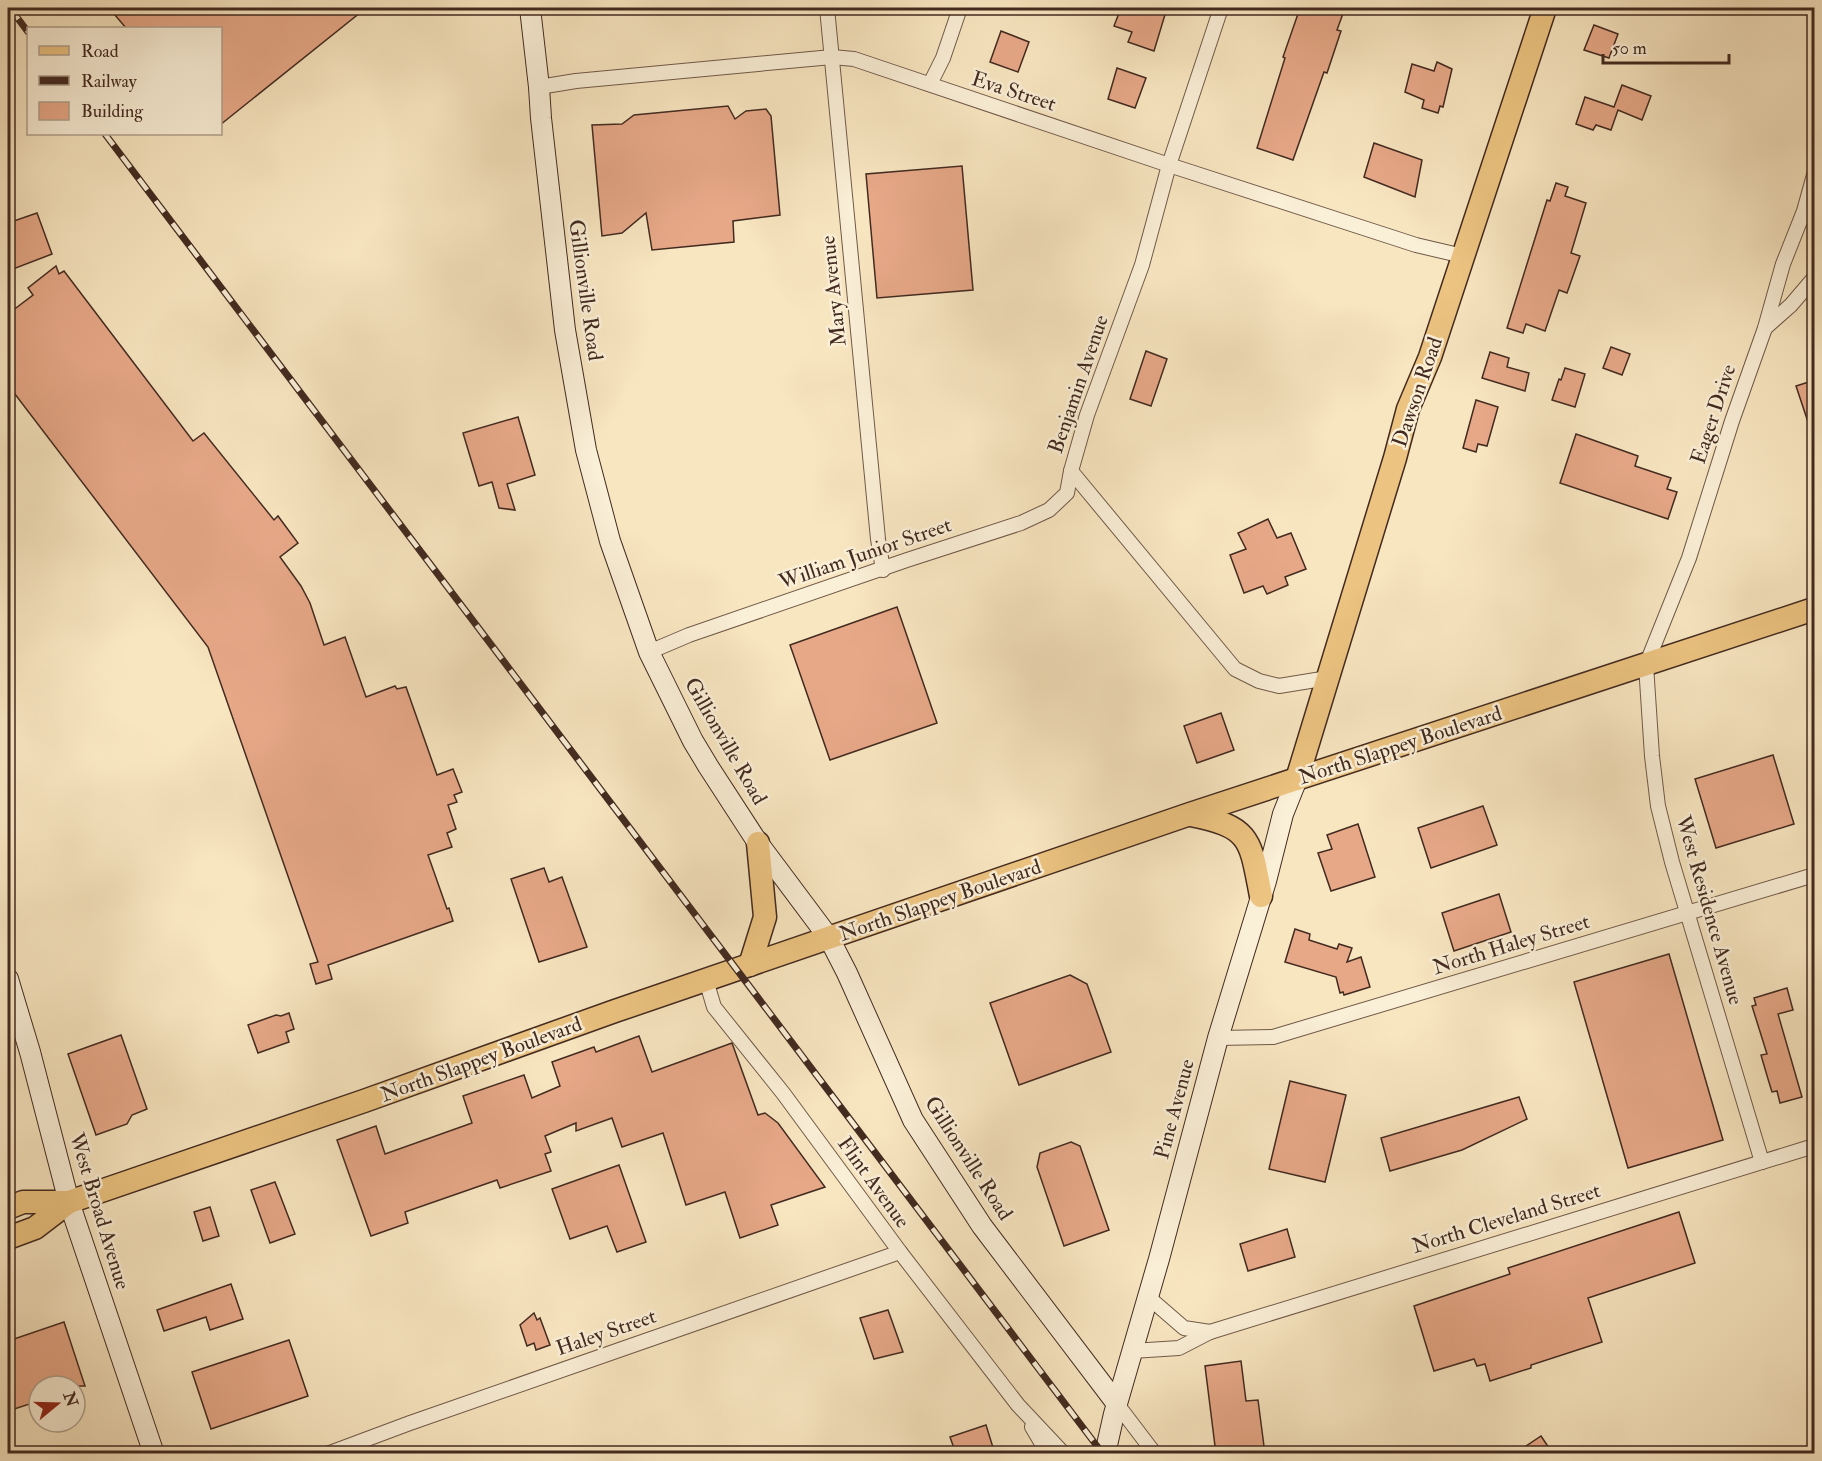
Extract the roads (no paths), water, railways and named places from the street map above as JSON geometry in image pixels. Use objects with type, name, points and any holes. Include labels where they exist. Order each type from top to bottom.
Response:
[{"type":"main road","name":"Gillionville Road","points":[[530,8],[565,330],[586,450],[610,541],[649,652],[708,766],[758,843],[829,938],[913,1120],[981,1226],[1117,1404]]},
{"type":"main road","name":"Dawson Road","points":[[1297,779],[1408,409],[1430,357],[1545,8]]},
{"type":"main road","name":"North Slappey Boulevard","points":[[8,1208],[23,1202],[69,1202],[1190,814],[1815,609]]},
{"type":"main road","name":"Pine Avenue","points":[[1105,1454],[1218,1038],[1266,882],[1283,814],[1297,779]]},
{"type":"main road","points":[[1190,814],[1227,824],[1245,838],[1251,849],[1261,896]]},
{"type":"main road","points":[[750,965],[765,917],[758,843]]},
{"type":"main road","name":"West Broad Avenue","points":[[8,979],[69,1202],[153,1454]]},
{"type":"main road","name":"North Slappey Boulevard","points":[[8,1238],[36,1228],[69,1202]]},
{"type":"street","name":"Mary Avenue","points":[[827,8],[883,570]]},
{"type":"street","points":[[930,84],[944,58],[960,8]]},
{"type":"street","name":"Benjamin Avenue","points":[[1221,8],[1169,165],[1142,265],[1087,415],[1071,471],[1235,669],[1259,681],[1279,686],[1328,678]]},
{"type":"street","name":"Eva Street","points":[[539,87],[576,81],[832,57],[854,59],[1416,245],[1463,256]]},
{"type":"street","name":"Eager Drive","points":[[1646,664],[1689,558],[1732,421],[1765,328],[1783,264],[1812,190],[1815,175]]},
{"type":"street","points":[[1765,328],[1791,305],[1815,278]]},
{"type":"street","name":"William Junior Street","points":[[649,652],[689,635],[907,560],[1021,524],[1049,510],[1067,493],[1071,471]]},
{"type":"street","name":"West Residence Avenue","points":[[1646,664],[1658,806],[1687,914],[1762,1162]]},
{"type":"street","name":"North Haley Street","points":[[1218,1038],[1273,1037],[1815,875]]},
{"type":"street","name":"Flint Avenue","points":[[706,980],[714,1007],[783,1093],[900,1252],[1018,1405],[1064,1454]]},
{"type":"street","name":"North Cleveland Street","points":[[1132,1351],[1179,1348],[1210,1332],[1815,1146]]},
{"type":"street","name":"Haley Street","points":[[327,1454],[900,1252]]},
{"type":"street","name":"North Cleveland Street","points":[[1147,1296],[1184,1328],[1210,1332]]},
{"type":"street","points":[[1117,1404],[1155,1454]]},
{"type":"street","name":"Flint Avenue","points":[[1018,1405],[1048,1454]]},
{"type":"railway","points":[[10,8],[27,31]]},
{"type":"railway","points":[[106,135],[1103,1454]]}]
